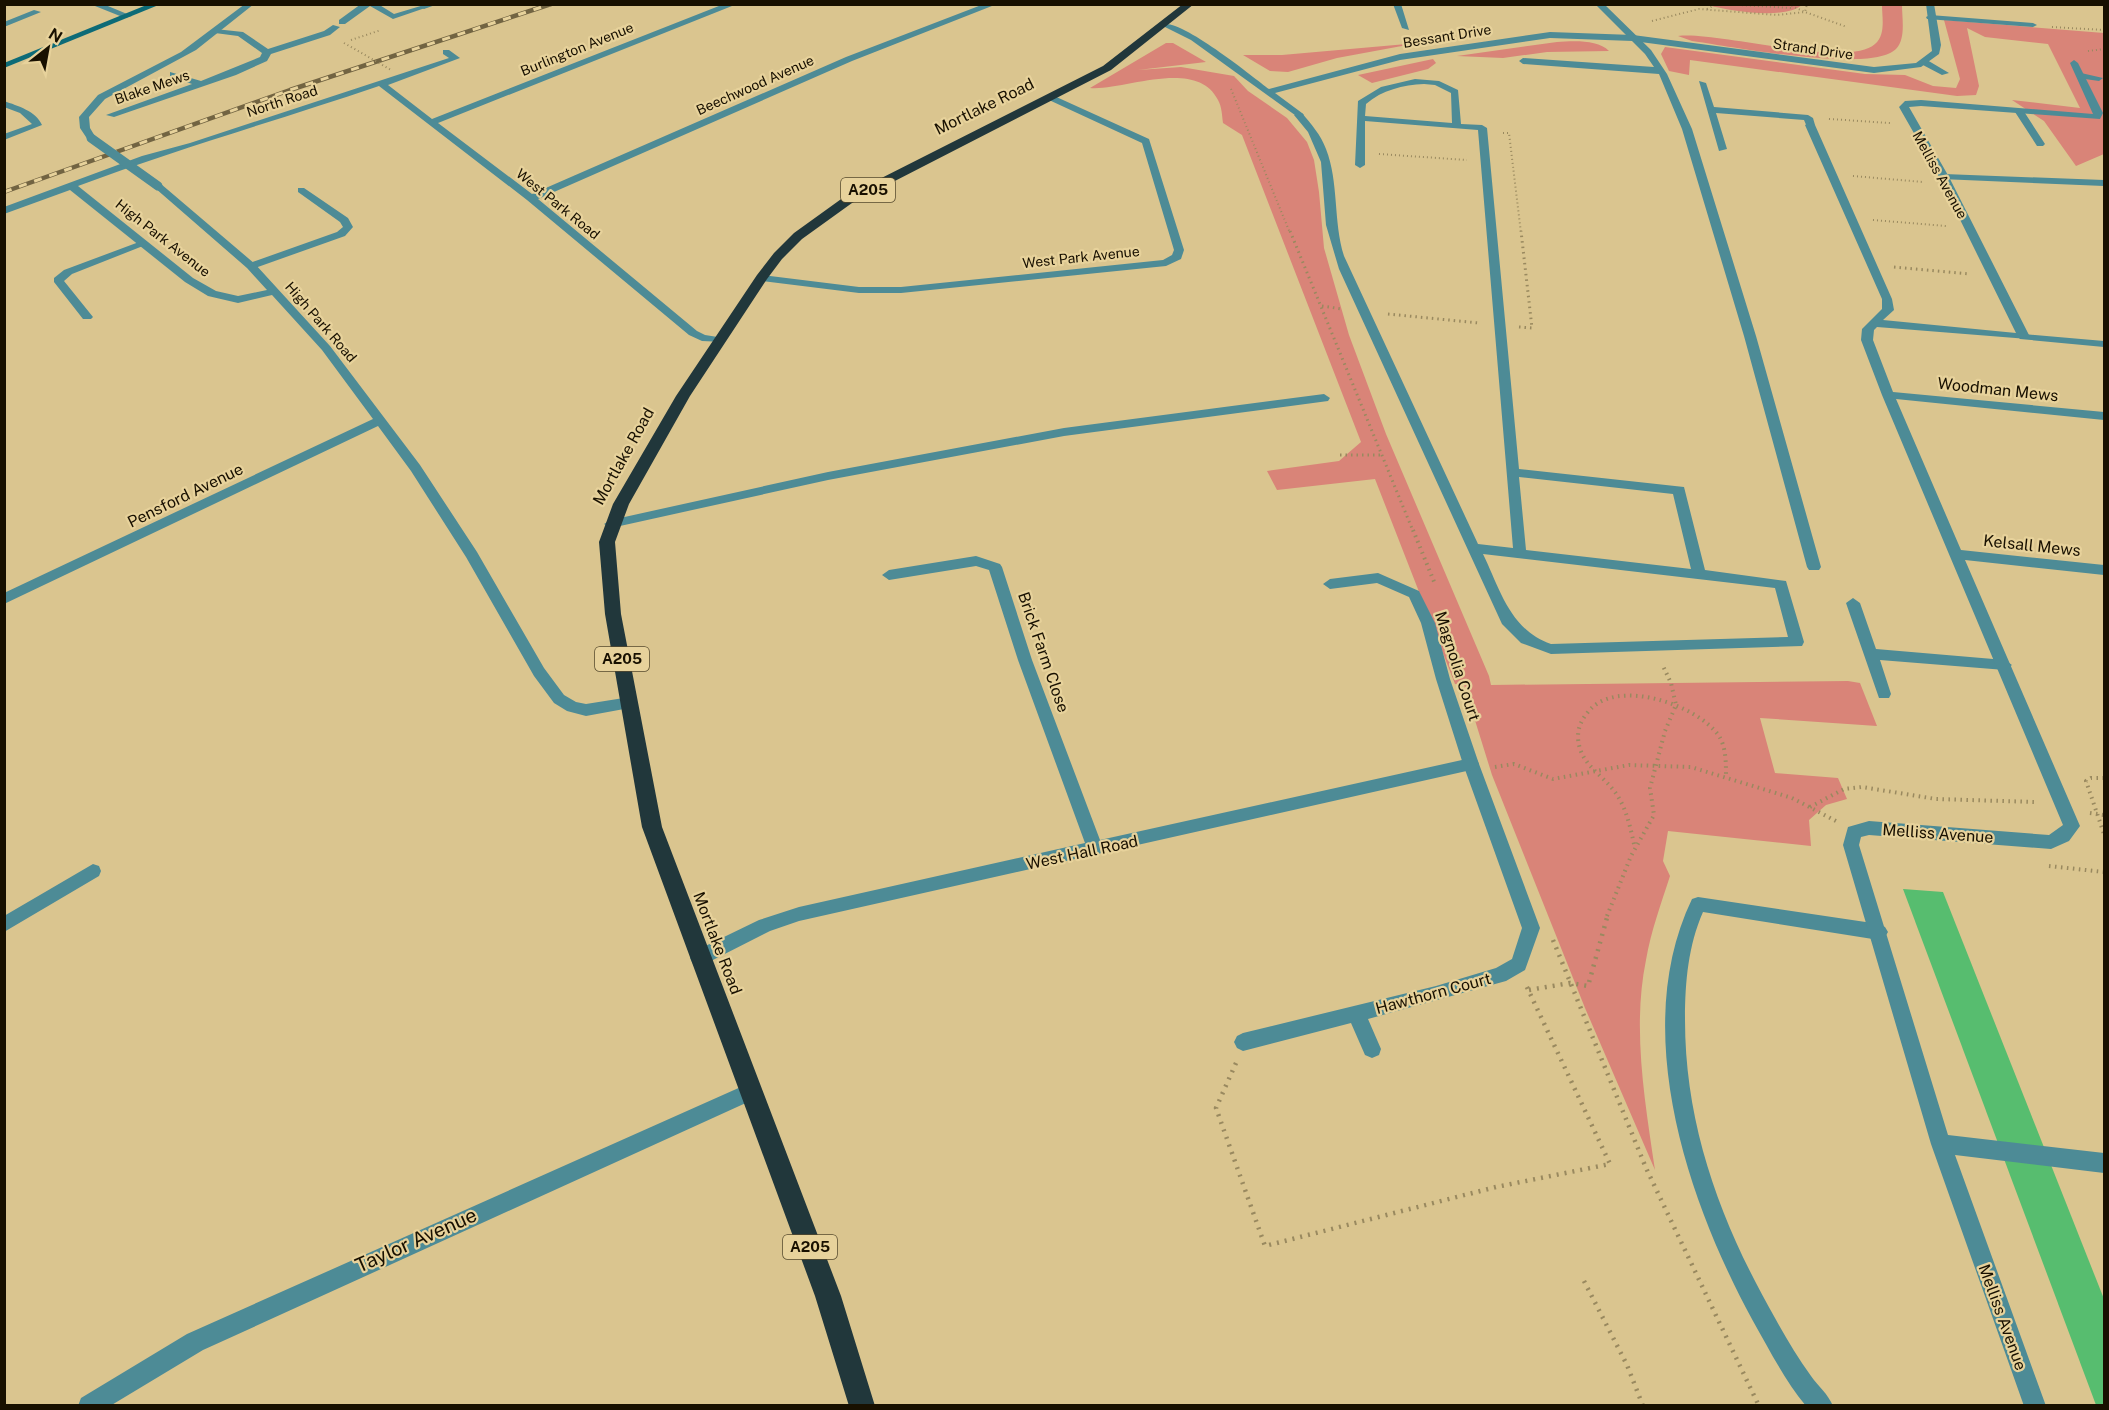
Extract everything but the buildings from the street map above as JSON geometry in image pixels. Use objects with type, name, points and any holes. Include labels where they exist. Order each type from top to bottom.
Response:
[{"type":"highway","name":"Mortlake Road","points":[[862,1406],[828,1296],[752,1091],[699,958],[652,827],[613,614],[607,542],[612,524],[683,396],[762,278],[778,256],[798,236],[848,200],[1107,68],[1190,4]]},
{"type":"main road","points":[[4,66],[157,4]]},
{"type":"street","points":[[94,4],[128,16]]},
{"type":"street","name":"High Park Road","points":[[250,4],[219,31],[183,55],[96,101],[84,117],[85,128],[91,138],[158,186],[251,266],[326,348],[416,468],[472,555],[539,672],[559,699],[586,710],[630,703]]},
{"type":"street","name":"Blake Mews","points":[[111,115],[255,65],[264,59],[267,52],[327,33],[367,4]]},
{"type":"street","points":[[372,4],[393,17],[434,4]]},
{"type":"street","name":"Burlington Avenue","points":[[432,122],[733,4]]},
{"type":"street","name":"Beechwood Avenue","points":[[531,198],[849,59],[993,4]]},
{"type":"street","points":[[1397,4],[1406,28]]},
{"type":"street","points":[[1599,4],[1648,52],[1660,70],[1687,129],[1750,336],[1814,567]]},
{"type":"street","points":[[1930,4],[1930,17],[1937,45],[1936,52],[1924,62],[1945,73]]},
{"type":"street","points":[[4,25],[37,12]]},
{"type":"street","points":[[1930,17],[2033,25]]},
{"type":"street","points":[[1165,25],[1194,38],[1268,92],[1299,115],[1316,136],[1327,162],[1333,235],[1341,264],[1473,548],[1513,629],[1536,645],[1551,649],[1797,642],[1781,584],[1473,548]]},
{"type":"street","points":[[219,31],[240,34],[267,52]]},
{"type":"street","name":"Bessant Drive","points":[[1268,92],[1400,57],[1509,40],[1550,35],[1634,38]]},
{"type":"street","name":"Strand Drive","points":[[1634,38],[1855,69],[1889,70],[1924,62]]},
{"type":"street","name":"North Road","points":[[4,211],[77,185],[115,177],[179,153],[193,145],[456,58],[446,52]]},
{"type":"street","points":[[1523,61],[1660,70]]},
{"type":"street","name":"Melliss Avenue","points":[[2024,337],[1946,181],[1912,125],[1904,107],[1908,103],[2097,117],[2098,113],[2074,63]]},
{"type":"street","name":"Blake Mews","points":[[173,74],[201,84]]},
{"type":"street","points":[[2081,76],[2099,78]]},
{"type":"street","points":[[1360,165],[1361,103],[1371,94],[1420,82],[1435,82],[1455,92],[1457,126]]},
{"type":"street","name":"West Park Road","points":[[380,83],[531,198],[693,333],[702,338],[720,340]]},
{"type":"street","points":[[1702,83],[1722,149]]},
{"type":"street","name":"West Park Avenue","points":[[762,278],[859,290],[901,290],[1166,263],[1177,257],[1179,250],[1146,141],[1052,98]]},
{"type":"street","points":[[4,104],[23,111],[35,120],[37,125],[4,137]]},
{"type":"street","points":[[1712,110],[1809,121]]},
{"type":"street","points":[[2020,112],[2040,144]]},
{"type":"street","points":[[1361,118],[1482,128],[1520,554]]},
{"type":"street","name":"Melliss Avenue","points":[[1809,121],[1887,299],[1888,310],[1868,329],[1867,340],[1888,395],[2067,808],[2072,826],[2063,836],[2051,842],[1869,828],[1854,831],[1851,845],[1941,1144],[2035,1406]]},
{"type":"street","points":[[1946,181],[2104,183]]},
{"type":"street","name":"High Park Avenue","points":[[77,185],[143,244],[189,280],[227,301],[247,299],[274,291]]},
{"type":"street","points":[[251,266],[340,234],[348,227],[344,220],[302,190]]},
{"type":"street","points":[[87,317],[58,280],[68,272],[143,244]]},
{"type":"street","points":[[1875,323],[2104,344]]},
{"type":"street","name":"Woodman Mews","points":[[1888,395],[2104,416]]},
{"type":"street","points":[[612,524],[828,476],[1064,432],[1324,398]]},
{"type":"street","name":"Pensford Avenue","points":[[4,599],[380,420]]},
{"type":"street","points":[[1513,472],[1679,490],[1699,575]]},
{"type":"street","name":"Kelsall Mews","points":[[1956,554],[2104,570]]},
{"type":"street","name":"Brick Farm Close","points":[[889,575],[976,561],[995,567],[1025,660],[1095,849]]},
{"type":"street","name":"Magnolia Court","points":[[1330,584],[1378,578],[1413,594],[1428,623],[1443,679],[1472,767]]},
{"type":"street","points":[[1853,603],[1884,694]]},
{"type":"street","points":[[1872,654],[2006,665]]},
{"type":"street","name":"West Hall Road","points":[[699,958],[765,925],[799,914],[1472,767]]},
{"type":"street","name":"Hawthorn Court","points":[[1243,1042],[1500,975],[1519,964],[1531,928],[1472,767]]},
{"type":"street","points":[[4,925],[93,872]]},
{"type":"street","points":[[1822,1406],[1808,1393],[1758,1312],[1705,1191],[1684,1117],[1676,1042],[1680,961],[1688,921],[1698,904],[1879,932]]},
{"type":"street","points":[[1356,1014],[1372,1049]]},
{"type":"street","name":"Taylor Avenue","points":[[89,1406],[195,1342],[752,1091]]},
{"type":"street","points":[[1941,1144],[2104,1163]]},
{"type":"path","points":[[1693,4],[1699,9]]},
{"type":"path","points":[[1706,10],[1720,4],[1791,8],[1847,27]]},
{"type":"path","points":[[1788,4],[1791,8]]},
{"type":"path","points":[[1804,12],[1808,4]]},
{"type":"path","points":[[1634,38],[1649,21],[1699,9],[1732,14],[1777,15],[1804,12]]},
{"type":"path","points":[[1732,14],[1732,19]]},
{"type":"path","points":[[1777,15],[1783,21]]},
{"type":"path","points":[[2033,25],[2104,30]]},
{"type":"path","points":[[372,33],[344,43],[391,70]]},
{"type":"path","points":[[1809,121],[1912,125]]},
{"type":"path","points":[[1360,152],[1513,164]]},
{"type":"path","points":[[1832,174],[1946,181]]},
{"type":"path","points":[[1851,218],[1969,228]]},
{"type":"path","points":[[1872,265],[1994,277]]},
{"type":"path","points":[[1322,306],[1532,328]]},
{"type":"path","points":[[1340,455],[1382,455]]},
{"type":"path","points":[[1529,990],[1570,983],[1588,986],[1608,906],[1634,845],[1654,815],[1650,788],[1665,730],[1676,705],[1671,683],[1654,646]]},
{"type":"path","points":[[1634,845],[1628,818],[1611,787],[1593,774],[1582,758],[1577,736],[1582,719],[1597,701],[1621,695],[1653,699],[1676,705],[1703,718],[1719,736],[1725,753],[1726,776]]},
{"type":"path","points":[[1472,767],[1514,764],[1553,779],[1593,774],[1629,765],[1691,768],[1726,776],[1792,798],[1854,831]]},
{"type":"path","points":[[2104,778],[2091,778],[2086,781],[2095,814],[2104,834]]},
{"type":"path","points":[[1810,807],[1844,789],[1862,787],[1936,799],[2008,800],[2067,808]]},
{"type":"path","points":[[2036,840],[2046,866],[2104,873]]},
{"type":"path","points":[[1243,1042],[1216,1108],[1265,1246],[1496,1187],[1610,1164],[1529,990],[1513,967]]},
{"type":"path","points":[[1584,1281],[1627,1365],[1643,1406]]},
{"type":"shaded area","points":[[1708,5],[1802,5],[1794,10],[1783,12],[1756,13]]},
{"type":"shaded area","points":[[1882,5],[1902,5],[1903,28],[1901,40],[1896,49],[1882,56],[1830,59],[1798,56],[1692,41],[1678,36],[1697,36],[1811,51],[1838,53],[1860,51],[1875,44],[1881,36]]},
{"type":"shaded area","points":[[1944,20],[2104,33],[2104,154],[2076,166],[2044,121],[2012,100],[2080,108],[2048,44],[1985,37],[1967,28],[1979,86],[1976,95],[1957,96],[1690,60],[1689,75],[1669,71],[1661,54],[1665,47],[1865,74],[1905,75],[1933,86],[1956,88],[1960,79]]},
{"type":"shaded area","points":[[1577,41],[1598,44],[1609,51],[1547,52],[1503,58],[1457,56]]},
{"type":"shaded area","points":[[1166,43],[1173,43],[1206,62],[1138,70],[1181,67],[1234,76],[1248,91],[1287,118],[1307,142],[1314,160],[1324,248],[1349,335],[1386,434],[1491,685],[1848,681],[1860,683],[1877,726],[1760,718],[1775,773],[1838,778],[1847,799],[1826,805],[1809,820],[1811,846],[1668,831],[1663,861],[1670,876],[1648,949],[1640,1012],[1647,1118],[1655,1170],[1585,1008],[1492,775],[1464,685],[1455,684],[1375,479],[1277,490],[1267,471],[1339,461],[1361,442],[1242,135],[1223,123],[1218,100],[1208,87],[1194,80],[1158,79],[1104,88],[1090,88]]},
{"type":"shaded area","points":[[1418,43],[1337,58],[1288,72],[1270,71],[1243,55],[1282,55]]},
{"type":"shaded area","points":[[1433,59],[1436,63],[1428,69],[1372,83],[1358,75]]},
{"type":"shaded area","points":[[1903,889],[1943,892],[2104,1299],[2104,1405],[2096,1405]]},
{"type":"railway","points":[[4,192],[290,90],[551,4]]}]
